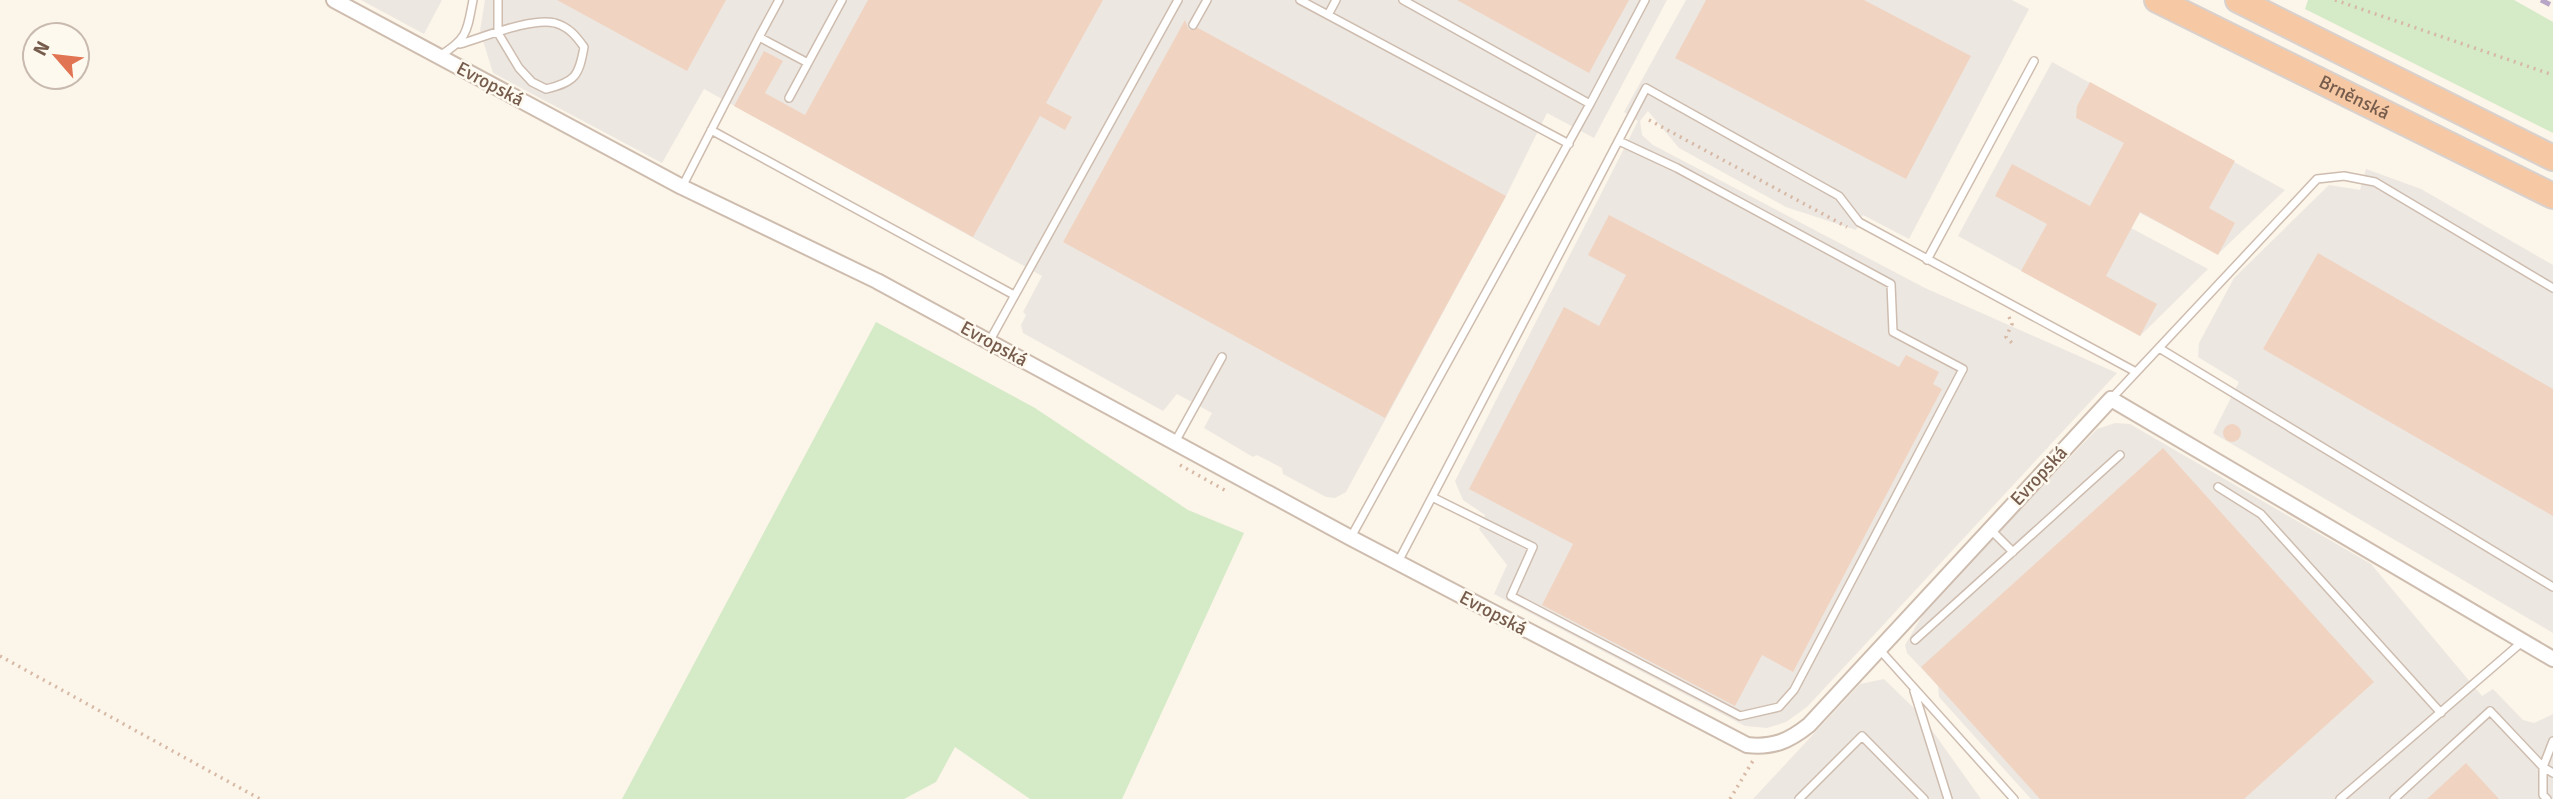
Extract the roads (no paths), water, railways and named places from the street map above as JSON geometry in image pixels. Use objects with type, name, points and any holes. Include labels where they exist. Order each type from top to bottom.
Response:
[{"type":"highway","name":"Brněnská","points":[[2157,0],[2553,196]]},
{"type":"highway","name":"Brněnská","points":[[2238,0],[2553,158]]},
{"type":"street","name":"Evropská","points":[[334,0],[682,187],[877,281],[1351,538],[1747,745],[1760,746],[1792,739],[1809,725],[2111,399]]},
{"type":"street","points":[[2111,399],[2553,659]]},
{"type":"lane","points":[[460,44],[473,0]]},
{"type":"lane","points":[[439,57],[460,44],[498,33],[532,23],[554,22],[572,31],[584,47],[579,71],[565,84],[546,89],[532,82],[519,68],[498,33],[498,0]]},
{"type":"lane","points":[[682,187],[779,0]]},
{"type":"lane","points":[[789,98],[842,0]]},
{"type":"lane","points":[[989,342],[1178,0]]},
{"type":"lane","points":[[1193,25],[1207,0]]},
{"type":"lane","points":[[1300,0],[1569,144]]},
{"type":"lane","points":[[1328,15],[1336,0]]},
{"type":"lane","points":[[1403,0],[1591,104]]},
{"type":"lane","points":[[1351,538],[1591,104],[1645,0]]},
{"type":"lane","points":[[759,37],[808,63]]},
{"type":"lane","points":[[1927,260],[2034,61]]},
{"type":"lane","points":[[1398,563],[1646,88],[1839,196],[1857,220],[2136,372]]},
{"type":"lane","points":[[711,130],[1014,296]]},
{"type":"lane","points":[[1432,497],[1533,547],[1511,596],[1740,716],[1754,713],[1779,706],[1794,690],[1964,369],[1893,332],[1891,284],[1677,168],[1619,141]]},
{"type":"lane","points":[[2111,399],[2317,180],[2344,176],[2375,182],[2553,288]]},
{"type":"lane","points":[[2159,348],[2553,587]]},
{"type":"lane","points":[[1175,443],[1222,357]]},
{"type":"lane","points":[[1915,640],[2120,455]]},
{"type":"lane","points":[[2218,487],[2262,514],[2441,713]]},
{"type":"lane","points":[[1990,529],[2013,552]]},
{"type":"lane","points":[[2340,799],[2523,641]]},
{"type":"lane","points":[[1879,648],[2014,799]]},
{"type":"lane","points":[[1912,687],[1948,799]]},
{"type":"lane","points":[[2394,799],[2490,711],[2543,767],[2553,774]]},
{"type":"lane","points":[[1800,799],[1862,736],[1924,799]]},
{"type":"lane","points":[[2547,799],[2543,795],[2543,767],[2553,741]]},
{"type":"railway","points":[[2541,0],[2553,6]]}]
